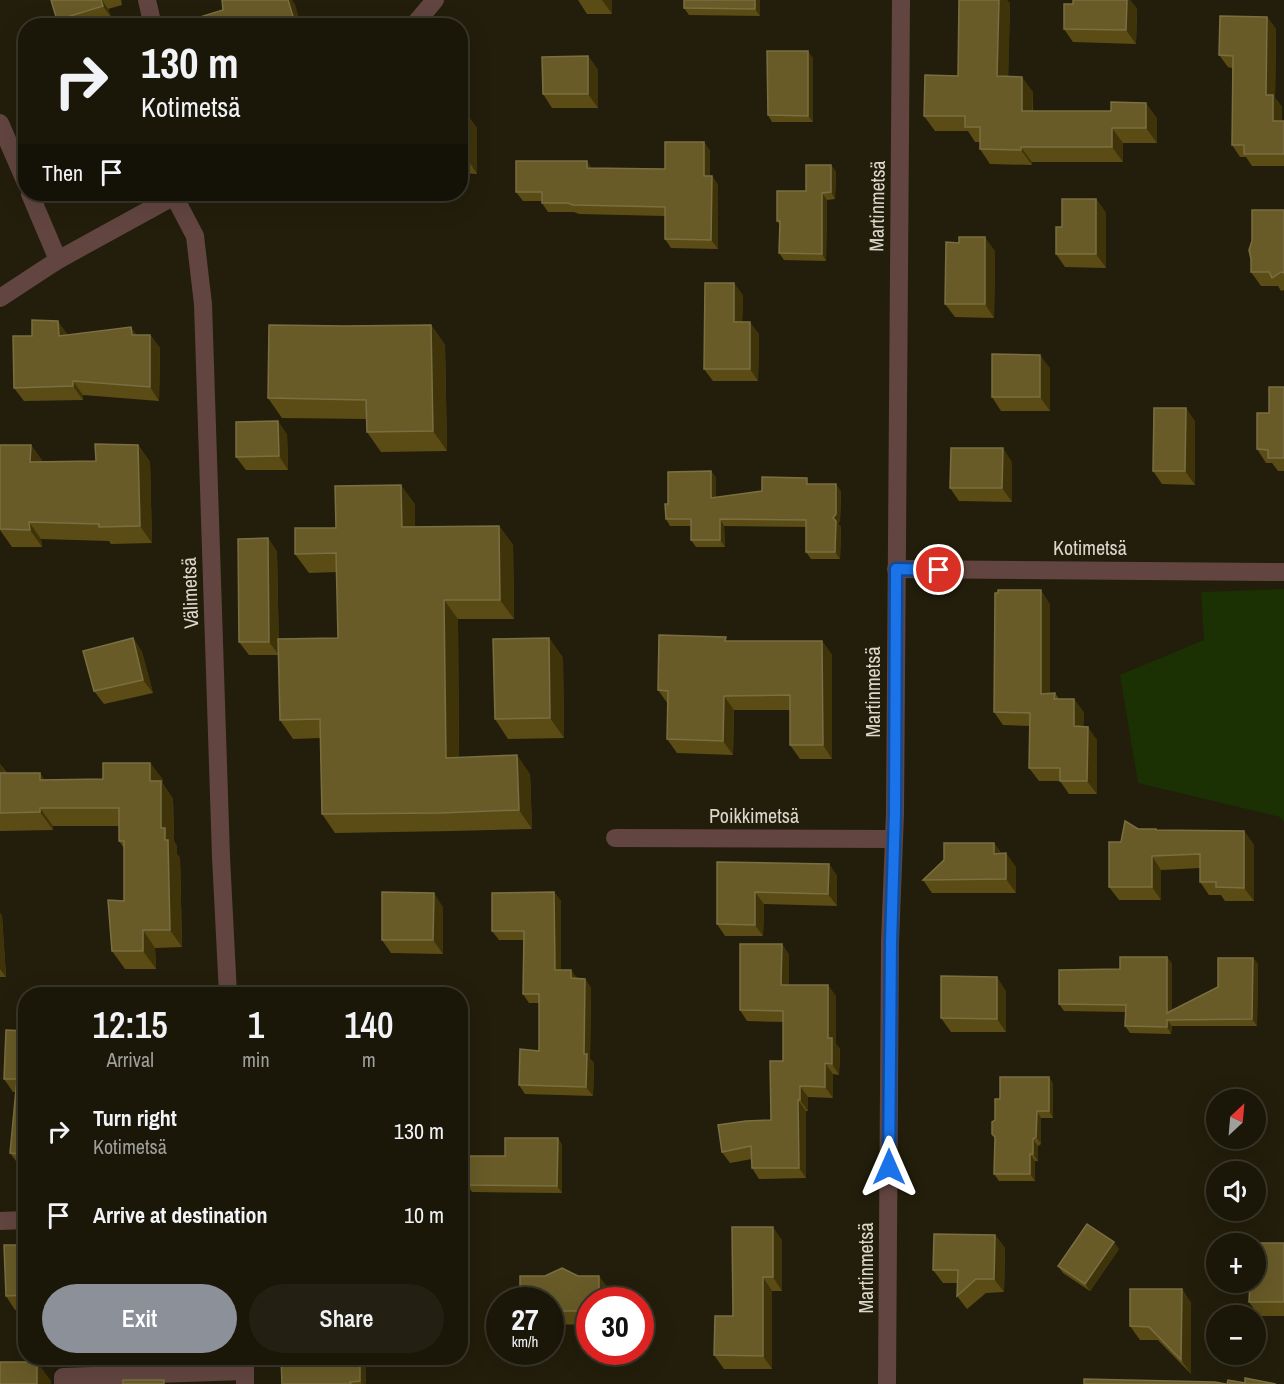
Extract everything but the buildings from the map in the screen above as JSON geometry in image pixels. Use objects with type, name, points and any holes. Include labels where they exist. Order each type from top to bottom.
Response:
[{"type":"street","points":[[147,0],[151,18]]},
{"type":"street","points":[[420,18],[435,0]]},
{"type":"street","name":"Martinmetsä","points":[[887,1384],[901,0]]},
{"type":"street","points":[[0,123],[18,165]]},
{"type":"street","points":[[33,201],[58,260]]},
{"type":"street","points":[[0,298],[58,260],[165,201]]},
{"type":"street","name":"Välimetsä","points":[[179,201],[195,236],[203,304],[221,857],[228,987]]},
{"type":"street","name":"Kotimetsä","points":[[896,569],[1284,572]]},
{"type":"street","name":"Poikkimetsä","points":[[615,838],[894,839]]},
{"type":"street","points":[[0,1221],[18,1220]]},
{"type":"street","points":[[63,1384],[63,1377],[245,1371]]},
{"type":"green space","points":[[1284,589],[1284,821],[1280,817],[1138,783],[1120,675],[1204,640],[1201,592]]},
{"type":"route","points":[[889,1167],[891,942],[895,813],[896,569],[939,570]]}]
